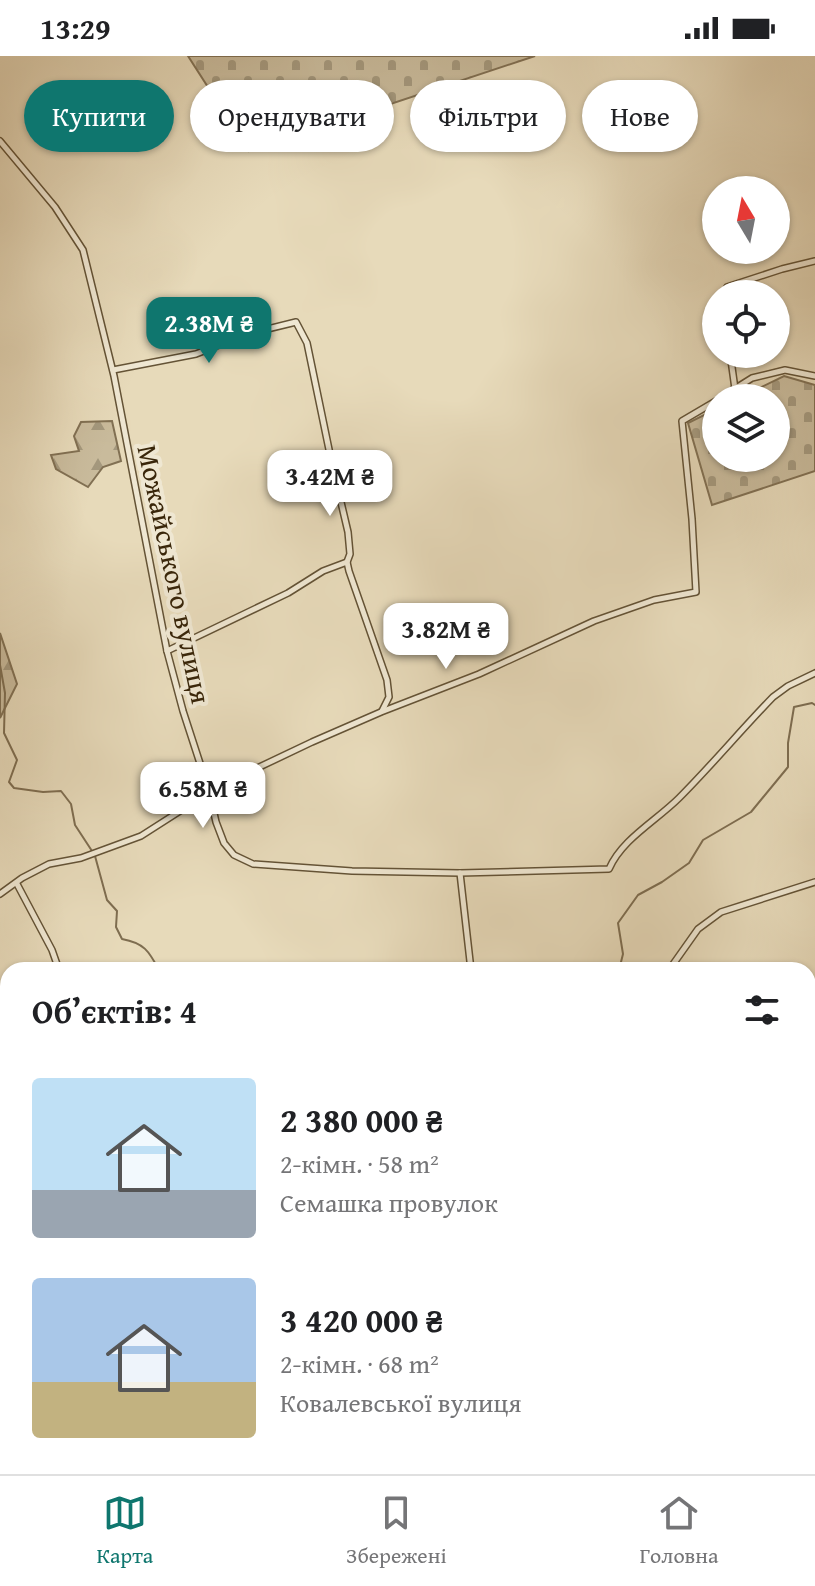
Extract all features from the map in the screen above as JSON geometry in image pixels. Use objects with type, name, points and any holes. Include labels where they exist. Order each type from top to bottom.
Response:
[{"type":"street","name":"Можайського вулиця","points":[[0,141],[55,207],[83,250],[113,370],[167,651],[216,822],[224,843],[234,855],[253,864],[352,871],[460,873],[609,869],[614,857],[678,799],[773,697],[815,673]]},
{"type":"street","points":[[748,280],[815,261]]},
{"type":"street","points":[[113,370],[196,354],[247,334],[296,322],[307,343],[348,532],[350,554],[347,562],[387,680],[389,697],[381,712]]},
{"type":"street","points":[[743,384],[752,378],[785,370],[815,376]]},
{"type":"street","points":[[209,791],[381,712],[479,674],[594,621],[654,600],[696,592],[682,421],[702,409]]},
{"type":"street","points":[[167,651],[288,593],[323,571],[347,562]]},
{"type":"street","points":[[0,894],[49,864],[81,858],[141,836],[191,804],[210,799]]},
{"type":"street","points":[[460,873],[470,962]]},
{"type":"street","points":[[675,962],[698,929],[721,912],[815,882]]},
{"type":"street","points":[[17,884],[56,962]]},
{"type":"green space","points":[[188,56],[535,56],[463,80],[410,80],[410,98],[394,103],[394,80],[203,80]]},
{"type":"green space","points":[[784,376],[815,385],[815,471],[712,505],[702,472],[790,472],[790,384],[768,384]]},
{"type":"green space","points":[[702,416],[702,471],[688,423]]},
{"type":"green space","points":[[112,421],[121,461],[103,467],[88,487],[56,469],[51,455],[79,451],[74,436],[81,422]]},
{"type":"green space","points":[[0,633],[17,684],[0,718]]},
{"type":"waterway","points":[[0,665],[5,693],[4,733],[17,760],[9,782],[14,788],[61,791],[71,804],[75,825],[92,851]]},
{"type":"waterway","points":[[621,962],[623,954],[618,923],[638,895],[689,863],[703,840],[751,812],[788,767],[794,707],[815,705]]},
{"type":"waterway","points":[[95,856],[107,900],[117,911],[116,927],[122,939],[145,949],[154,962]]}]
